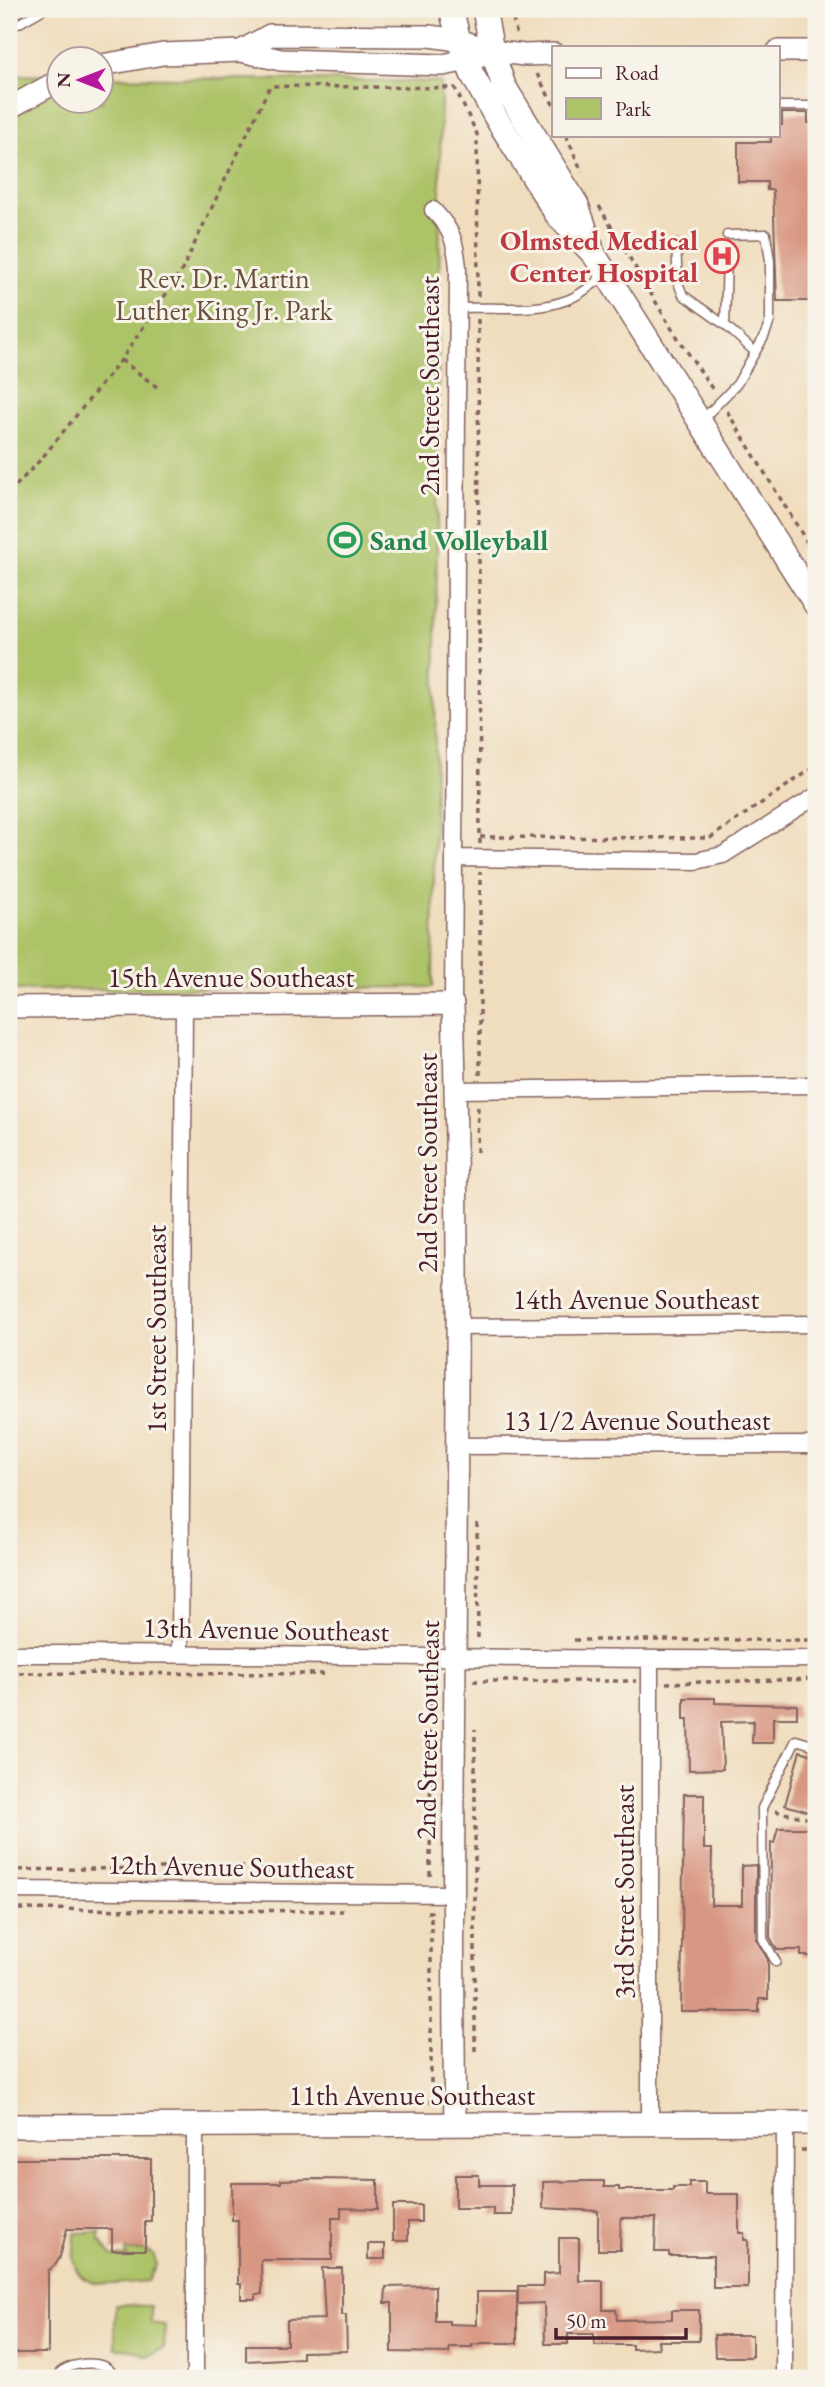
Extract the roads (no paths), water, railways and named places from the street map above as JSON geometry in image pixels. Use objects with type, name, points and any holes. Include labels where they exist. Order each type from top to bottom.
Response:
[{"type":"main road","points":[[451,9],[472,74],[495,116],[550,204],[600,265],[816,605]]},
{"type":"main road","points":[[484,9],[492,51],[505,86],[577,205],[600,265]]},
{"type":"main road","name":"11th Avenue Southeast","points":[[9,2126],[816,2123]]},
{"type":"street","points":[[116,62],[163,54],[241,51],[281,60],[443,65],[463,50],[524,55],[552,54]]},
{"type":"street","points":[[780,51],[816,51]]},
{"type":"street","points":[[9,108],[46,88]]},
{"type":"street","name":"2nd Street Southeast","points":[[433,210],[449,226],[456,244],[457,308],[453,1004],[456,1090],[457,1446],[453,1894],[456,2124]]},
{"type":"street","points":[[454,858],[696,861],[723,855],[816,796]]},
{"type":"street","name":"15th Avenue Southeast","points":[[9,1007],[453,1004]]},
{"type":"street","name":"1st Street Southeast","points":[[180,1654],[184,1005]]},
{"type":"street","points":[[456,1090],[816,1085]]},
{"type":"street","name":"14th Avenue Southeast","points":[[456,1327],[816,1324]]},
{"type":"street","name":"13 1/2 Avenue Southeast","points":[[457,1446],[816,1445]]},
{"type":"street","name":"13th Avenue Southeast","points":[[9,1654],[816,1659]]},
{"type":"street","name":"3rd Street Southeast","points":[[643,1660],[650,2124]]},
{"type":"street","name":"12th Avenue Southeast","points":[[9,1890],[453,1894]]},
{"type":"street","points":[[784,2378],[785,2123]]},
{"type":"street","points":[[195,2125],[195,2378]]},
{"type":"lane","points":[[9,29],[44,9]]},
{"type":"lane","points":[[780,106],[816,106]]},
{"type":"lane","points":[[701,421],[737,384],[770,321],[770,261],[766,234],[727,235]]},
{"type":"lane","points":[[676,244],[678,283],[682,295],[725,325],[755,352]]},
{"type":"lane","points":[[725,325],[727,256]]},
{"type":"lane","points":[[457,308],[545,306],[568,300],[583,292],[600,265]]},
{"type":"lane","points":[[776,1962],[763,1939],[762,1808],[796,1740],[816,1746]]},
{"type":"lane","points":[[56,2378],[68,2367],[101,2365],[117,2378]]},
{"type":"place","name":"Olmsted Medical Center Hospital","points":[[722,256]]},
{"type":"place","name":"Sand Volleyball","points":[[345,540]]},
{"type":"park label","name":"Rev. Dr. Martin Luther King Jr. Park","points":[[224,294]]}]
